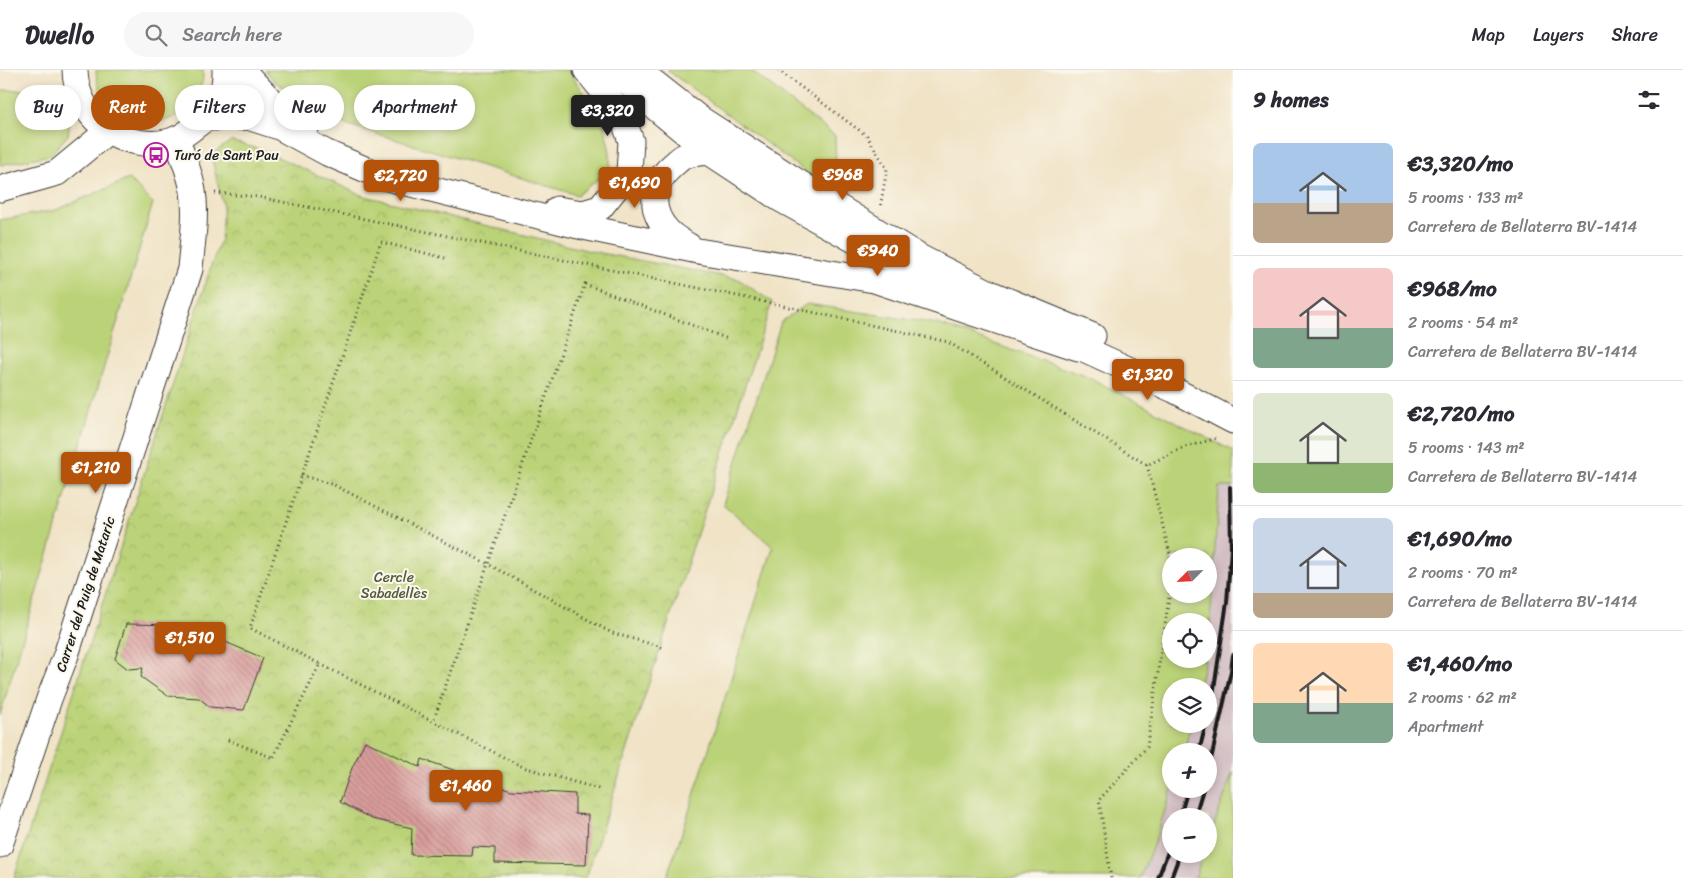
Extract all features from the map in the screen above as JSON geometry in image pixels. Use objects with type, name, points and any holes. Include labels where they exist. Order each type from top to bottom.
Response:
[{"type":"street","points":[[224,85],[225,70]]},
{"type":"street","points":[[242,70],[264,96],[314,134],[386,166],[550,209],[585,215]]},
{"type":"street","points":[[585,215],[629,172],[631,142],[621,114],[586,70]]},
{"type":"street","points":[[614,70],[651,104],[709,152],[780,199],[882,256],[969,298],[1031,323],[1078,348],[1174,390],[1229,428]]},
{"type":"street","points":[[638,70],[699,118],[809,190],[921,258],[992,294],[1156,365],[1233,403]]},
{"type":"street","points":[[71,74],[81,99],[91,115],[108,131],[132,141],[154,144],[176,140],[190,130]]},
{"type":"street","points":[[264,122],[279,127],[327,153],[383,177],[585,215],[698,251],[874,280],[1078,348]]},
{"type":"street","points":[[0,189],[57,173],[108,131]]},
{"type":"street","name":"Carrer del Puig de Mataric","points":[[0,845],[49,699],[66,655],[190,269],[194,209],[193,191],[186,165],[176,140]]},
{"type":"street","points":[[698,251],[672,236],[665,228],[656,211],[654,192],[666,171],[684,156],[709,152],[738,156],[829,216],[939,275],[972,284]]},
{"type":"path","points":[[778,70],[867,136],[887,169],[876,230]]},
{"type":"path","points":[[193,191],[259,197],[766,302],[948,342],[1147,465],[1168,548]]},
{"type":"path","points":[[445,258],[381,242],[250,628],[523,767],[602,790]]},
{"type":"path","points":[[434,722],[586,284],[728,339]]},
{"type":"path","points":[[1147,465],[1229,428]]},
{"type":"path","points":[[301,475],[334,485],[488,564],[612,633],[662,647]]},
{"type":"path","points":[[1111,878],[1099,800],[1146,747],[1168,603]]},
{"type":"path","points":[[228,740],[273,758],[320,664]]},
{"type":"shaded area","points":[[1219,487],[1233,487],[1233,772],[1217,817],[1217,808],[1166,808],[1169,798],[1217,798],[1217,743],[1186,743],[1189,733],[1217,733],[1217,678],[1201,678],[1203,668],[1217,668],[1217,613],[1212,613],[1212,603],[1218,602],[1218,548],[1215,548]]},
{"type":"shaded area","points":[[1162,820],[1162,863],[1200,863],[1195,878],[1140,878]]},
{"type":"green space","points":[[96,70],[203,70],[201,85],[175,85],[175,117],[165,120],[165,85],[99,85]]},
{"type":"green space","points":[[265,70],[568,70],[603,120],[610,152],[610,170],[577,195],[364,130],[475,130],[475,85],[354,85],[354,127],[344,124],[344,85],[280,85]]},
{"type":"green space","points":[[667,70],[750,70],[835,136],[837,195]]},
{"type":"green space","points":[[15,90],[15,130],[69,130],[68,135],[50,155],[0,165],[0,91]]},
{"type":"green space","name":"Cercle Sabadellès","points":[[231,141],[262,150],[361,195],[590,251],[738,279],[772,302],[586,878],[14,878],[221,239],[223,206],[211,155]]},
{"type":"green space","points":[[129,179],[153,203],[0,715],[0,220],[56,210]]},
{"type":"green space","points":[[807,304],[938,324],[1088,377],[1233,451],[1233,487],[1219,487],[1215,548],[1162,548],[1162,603],[1211,603],[1211,613],[1162,613],[1162,668],[1203,668],[1201,678],[1162,678],[1162,733],[1189,733],[1186,743],[1162,743],[1162,798],[1169,798],[1166,808],[1162,808],[1162,820],[1140,878],[666,878],[773,547],[723,504],[781,322]]},
{"type":"green space","points":[[1233,772],[1233,878],[1195,878],[1200,863],[1217,863],[1217,817]]},
{"type":"building","points":[[126,624],[181,625],[195,637],[216,638],[263,658],[244,710],[210,707],[199,698],[168,696],[141,677],[143,668],[128,669],[115,659]]},
{"type":"building","points":[[365,741],[420,767],[422,759],[511,790],[575,794],[575,814],[588,815],[586,865],[495,863],[495,848],[473,847],[472,856],[411,855],[412,828],[372,819],[340,802],[352,768]]},
{"type":"railway","points":[[1216,678],[1227,602],[1231,549],[1230,487]]},
{"type":"railway","points":[[1215,743],[1233,655]]},
{"type":"railway","points":[[1201,743],[1204,733]]},
{"type":"railway","points":[[1182,808],[1185,798]]},
{"type":"railway","points":[[1197,808],[1200,798]]},
{"type":"railway","points":[[1158,878],[1164,863]]},
{"type":"railway","points":[[1171,878],[1177,863]]},
{"type":"place","name":"Turó de Sant Pau","points":[[156,155]]}]
